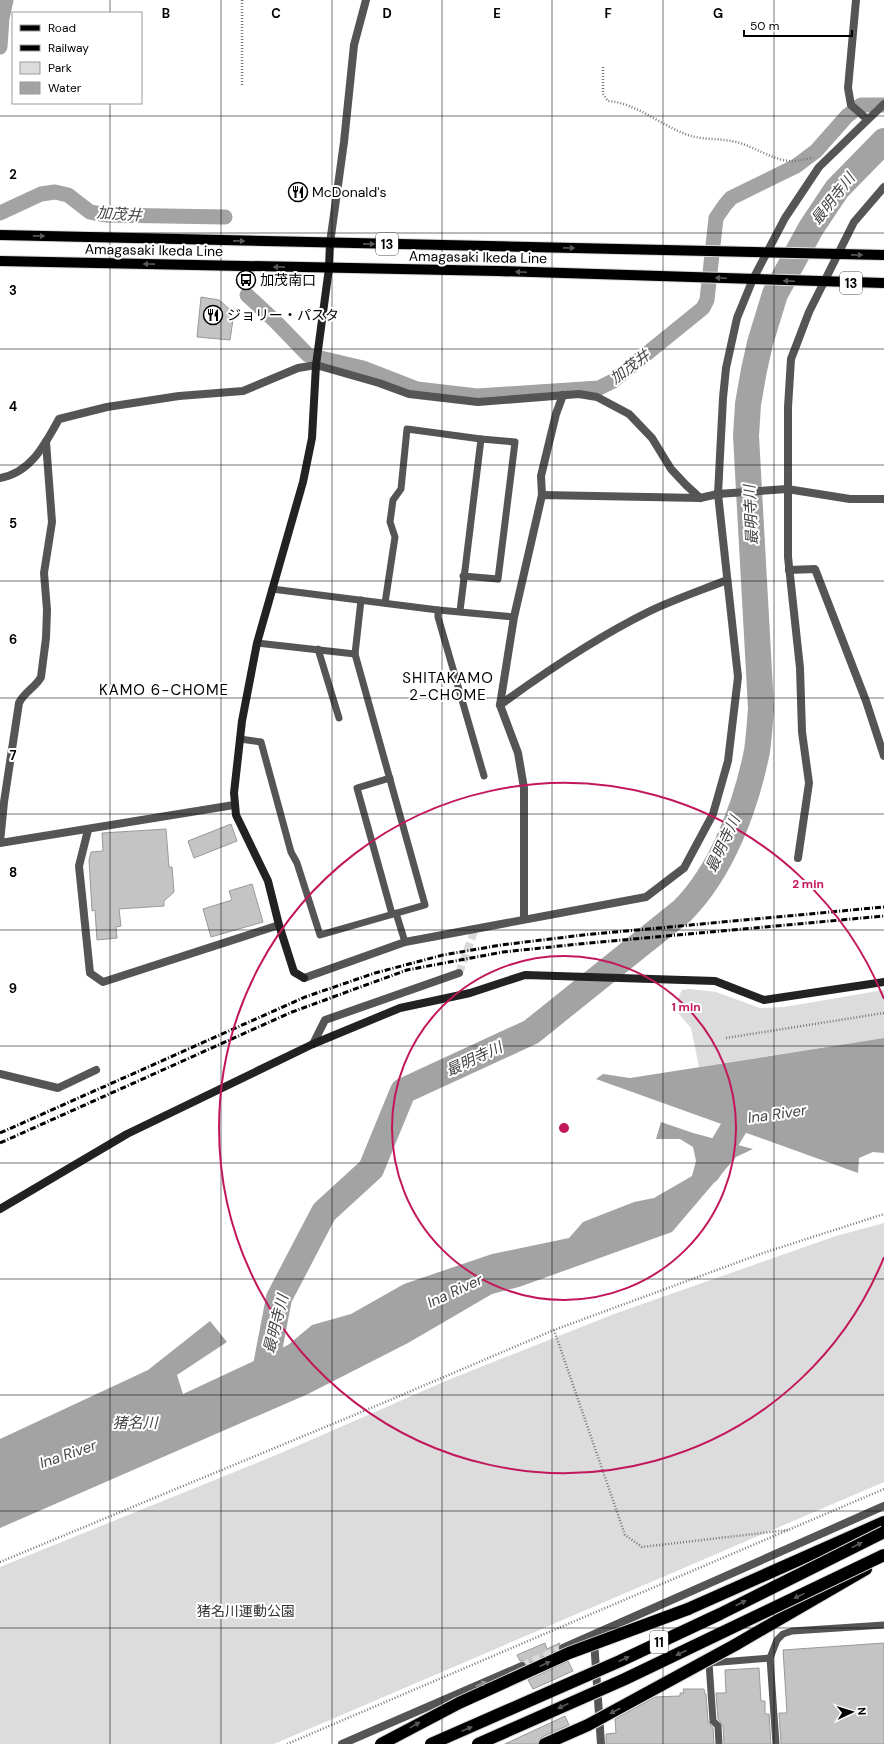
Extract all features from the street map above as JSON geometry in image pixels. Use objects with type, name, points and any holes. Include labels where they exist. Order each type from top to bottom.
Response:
[{"type":"highway","points":[[381,1744],[459,1703],[569,1653],[688,1609],[884,1522]]},
{"type":"highway","name":"11","points":[[431,1744],[620,1661],[713,1617],[884,1532]]},
{"type":"highway","name":"11","points":[[478,1744],[625,1679],[884,1555]]},
{"type":"highway","points":[[545,1744],[588,1725],[735,1645],[884,1558]]},
{"type":"main road","name":"Amagasaki Ikeda Line","points":[[0,235],[884,255]]},
{"type":"main road","name":"Amagasaki Ikeda Line","points":[[0,260],[884,283]]},
{"type":"street","points":[[366,0],[354,45],[344,142],[330,243],[329,268],[316,365],[312,438],[303,482],[257,643],[240,739],[234,805],[236,815],[268,881],[279,925],[294,972],[304,978],[405,942],[646,897],[684,868],[713,814],[728,761],[738,677],[727,580],[721,494],[723,398],[726,368],[737,318],[771,252],[785,218],[819,167],[884,104]]},
{"type":"street","points":[[856,0],[848,88],[851,105],[867,119]]},
{"type":"street","points":[[798,858],[809,783],[802,732],[800,668],[789,570],[787,488],[788,407],[791,359],[821,282],[834,254],[854,222],[884,187]]},
{"type":"street","points":[[0,478],[12,476],[23,470],[33,460],[46,442],[59,419],[107,407],[179,396],[243,391],[298,368],[316,365],[379,383],[409,394],[478,402],[579,394],[597,397],[630,414],[652,438],[671,469],[700,498]]},
{"type":"street","points":[[524,919],[524,788],[518,753],[500,705],[514,617],[542,495],[540,476],[556,414],[563,395]]},
{"type":"street","points":[[46,442],[52,522],[44,573],[47,610],[46,646],[38,682],[22,696],[19,703],[4,802],[0,843],[88,830],[234,805]]},
{"type":"street","points":[[542,495],[700,498],[721,494],[787,488],[850,499],[884,499]]},
{"type":"street","points":[[789,570],[815,569],[866,701],[884,756]]},
{"type":"street","points":[[500,705],[548,670],[644,614],[727,580]]},
{"type":"street","points":[[88,830],[79,866],[90,973],[103,982],[279,925]]},
{"type":"street","points":[[313,1044],[325,1020],[460,973]]},
{"type":"street","points":[[0,1209],[127,1134],[313,1044],[400,1008],[470,993],[525,975],[715,981],[764,1000],[884,982]]},
{"type":"street","points":[[0,1074],[58,1088],[96,1070]]},
{"type":"street","points":[[563,1648],[593,1633],[884,1506]]},
{"type":"street","points":[[593,1633],[601,1744]]},
{"type":"street","points":[[342,1744],[522,1666]]},
{"type":"lane","points":[[385,603],[395,537],[390,522],[393,500],[401,489],[407,430],[515,442],[498,579],[463,576]]},
{"type":"lane","points":[[460,611],[463,576],[481,439]]},
{"type":"lane","points":[[272,589],[438,610],[514,617]]},
{"type":"lane","points":[[240,739],[261,742],[291,852],[297,863],[320,935],[426,905],[355,654],[362,600]]},
{"type":"lane","points":[[438,610],[438,617],[484,776]]},
{"type":"lane","points":[[257,643],[355,654]]},
{"type":"lane","points":[[318,649],[339,718]]},
{"type":"lane","points":[[390,778],[357,788],[394,913],[405,942]]},
{"type":"lane","points":[[776,1744],[770,1658],[777,1640],[783,1634],[792,1631],[884,1625]]},
{"type":"lane","points":[[719,1744],[718,1726],[713,1721],[709,1663],[770,1658]]},
{"type":"path","points":[[242,0],[242,85]]},
{"type":"path","points":[[603,67],[602,94],[608,101],[622,102],[684,134],[702,138],[732,141],[748,145],[776,158],[791,161],[817,157],[826,160]]},
{"type":"path","points":[[726,1038],[884,1013]]},
{"type":"path","points":[[0,1562],[554,1330],[764,1253],[884,1214]]},
{"type":"path","points":[[554,1330],[625,1536],[642,1547],[791,1529]]},
{"type":"path","points":[[287,1744],[884,1489]]},
{"type":"green space","points":[[689,989],[716,992],[760,1008],[784,1007],[884,990],[884,1038],[699,1067],[691,1028],[678,1013],[678,998],[682,990]]},
{"type":"green space","name":"猪名川運動公園","points":[[884,1223],[884,1482],[274,1744],[0,1744],[0,1567],[281,1453],[448,1380],[614,1314],[836,1236]]},
{"type":"water","points":[[884,1038],[884,1153],[873,1152],[859,1158],[858,1173],[596,1079],[603,1074],[630,1078]]},
{"type":"water","name":"猪名川","points":[[661,1122],[693,1133],[753,1149],[736,1157],[672,1232],[519,1287],[492,1294],[408,1343],[308,1394],[0,1528],[0,1439],[148,1370],[210,1321],[227,1342],[177,1375],[183,1394],[288,1345],[312,1325],[351,1314],[404,1284],[492,1254],[569,1238],[583,1222],[634,1202],[654,1198],[692,1176],[696,1161],[693,1147],[680,1139],[656,1139]]},
{"type":"building","points":[[201,297],[219,300],[234,313],[230,340],[197,337]]},
{"type":"building","points":[[231,824],[237,841],[194,858],[188,841]]},
{"type":"building","points":[[166,829],[169,867],[172,867],[174,892],[164,901],[164,906],[119,909],[121,926],[116,927],[117,938],[97,940],[95,910],[92,911],[89,860],[91,852],[103,851],[102,833]]},
{"type":"building","points":[[252,884],[263,922],[211,937],[203,909],[232,900],[229,891]]},
{"type":"building","points":[[545,1643],[547,1649],[560,1643],[558,1650],[527,1664],[525,1661],[520,1661],[517,1655]]},
{"type":"building","points":[[884,1643],[884,1744],[781,1744],[779,1713],[787,1713],[783,1650]]},
{"type":"building","points":[[568,1661],[573,1671],[533,1689],[528,1680]]},
{"type":"building","points":[[759,1668],[761,1701],[765,1701],[765,1714],[769,1714],[771,1744],[724,1744],[723,1726],[718,1719],[716,1693],[726,1693],[725,1670]]},
{"type":"building","points":[[683,1689],[704,1689],[706,1694],[708,1721],[713,1728],[714,1744],[606,1744],[606,1734],[616,1733],[615,1719],[655,1697],[680,1696],[680,1693],[684,1693]]},
{"type":"building","points":[[565,1716],[569,1725],[542,1737],[538,1744],[505,1744]]},
{"type":"waterway","name":"加茂井","points":[[0,47],[2,18],[6,0]]},
{"type":"waterway","name":"加茂井","points":[[247,295],[308,355],[363,368],[417,389],[477,396],[599,388],[613,381],[703,308],[707,300],[716,218],[731,198],[796,166],[816,151],[847,116],[861,105],[884,105]]},
{"type":"waterway","name":"最明寺川","points":[[262,1387],[279,1298],[324,1212],[371,1169],[403,1091],[531,1032],[682,911],[709,877],[730,837],[739,815],[752,772],[757,751],[761,708],[746,436],[748,404],[754,370],[760,343],[775,294],[811,228],[837,189],[884,141]]},
{"type":"waterway","name":"加茂井","points":[[0,213],[41,194],[55,192],[68,195],[90,212],[107,215],[225,217]]},
{"type":"waterway","name":"Ina River","points":[[708,1171],[739,1119],[764,1116]]},
{"type":"tunnel","points":[[459,973],[475,929]]},
{"type":"tunnel","points":[[522,1666],[563,1648]]},
{"type":"railway","points":[[0,1133],[305,997],[375,973],[443,955],[501,945],[583,935],[884,907]]},
{"type":"railway","points":[[0,1143],[292,1012],[407,970],[503,952],[884,916]]},
{"type":"place","name":"McDonald's","points":[[298,192]]},
{"type":"place","name":"加茂南口","points":[[246,280]]},
{"type":"place","name":"ジョリー・パスタ","points":[[213,315]]},
{"type":"district","name":"SHITAKAMO 2-CHOME","points":[[448,686]]},
{"type":"district","name":"KAMO 6-CHOME","points":[[164,690]]}]
